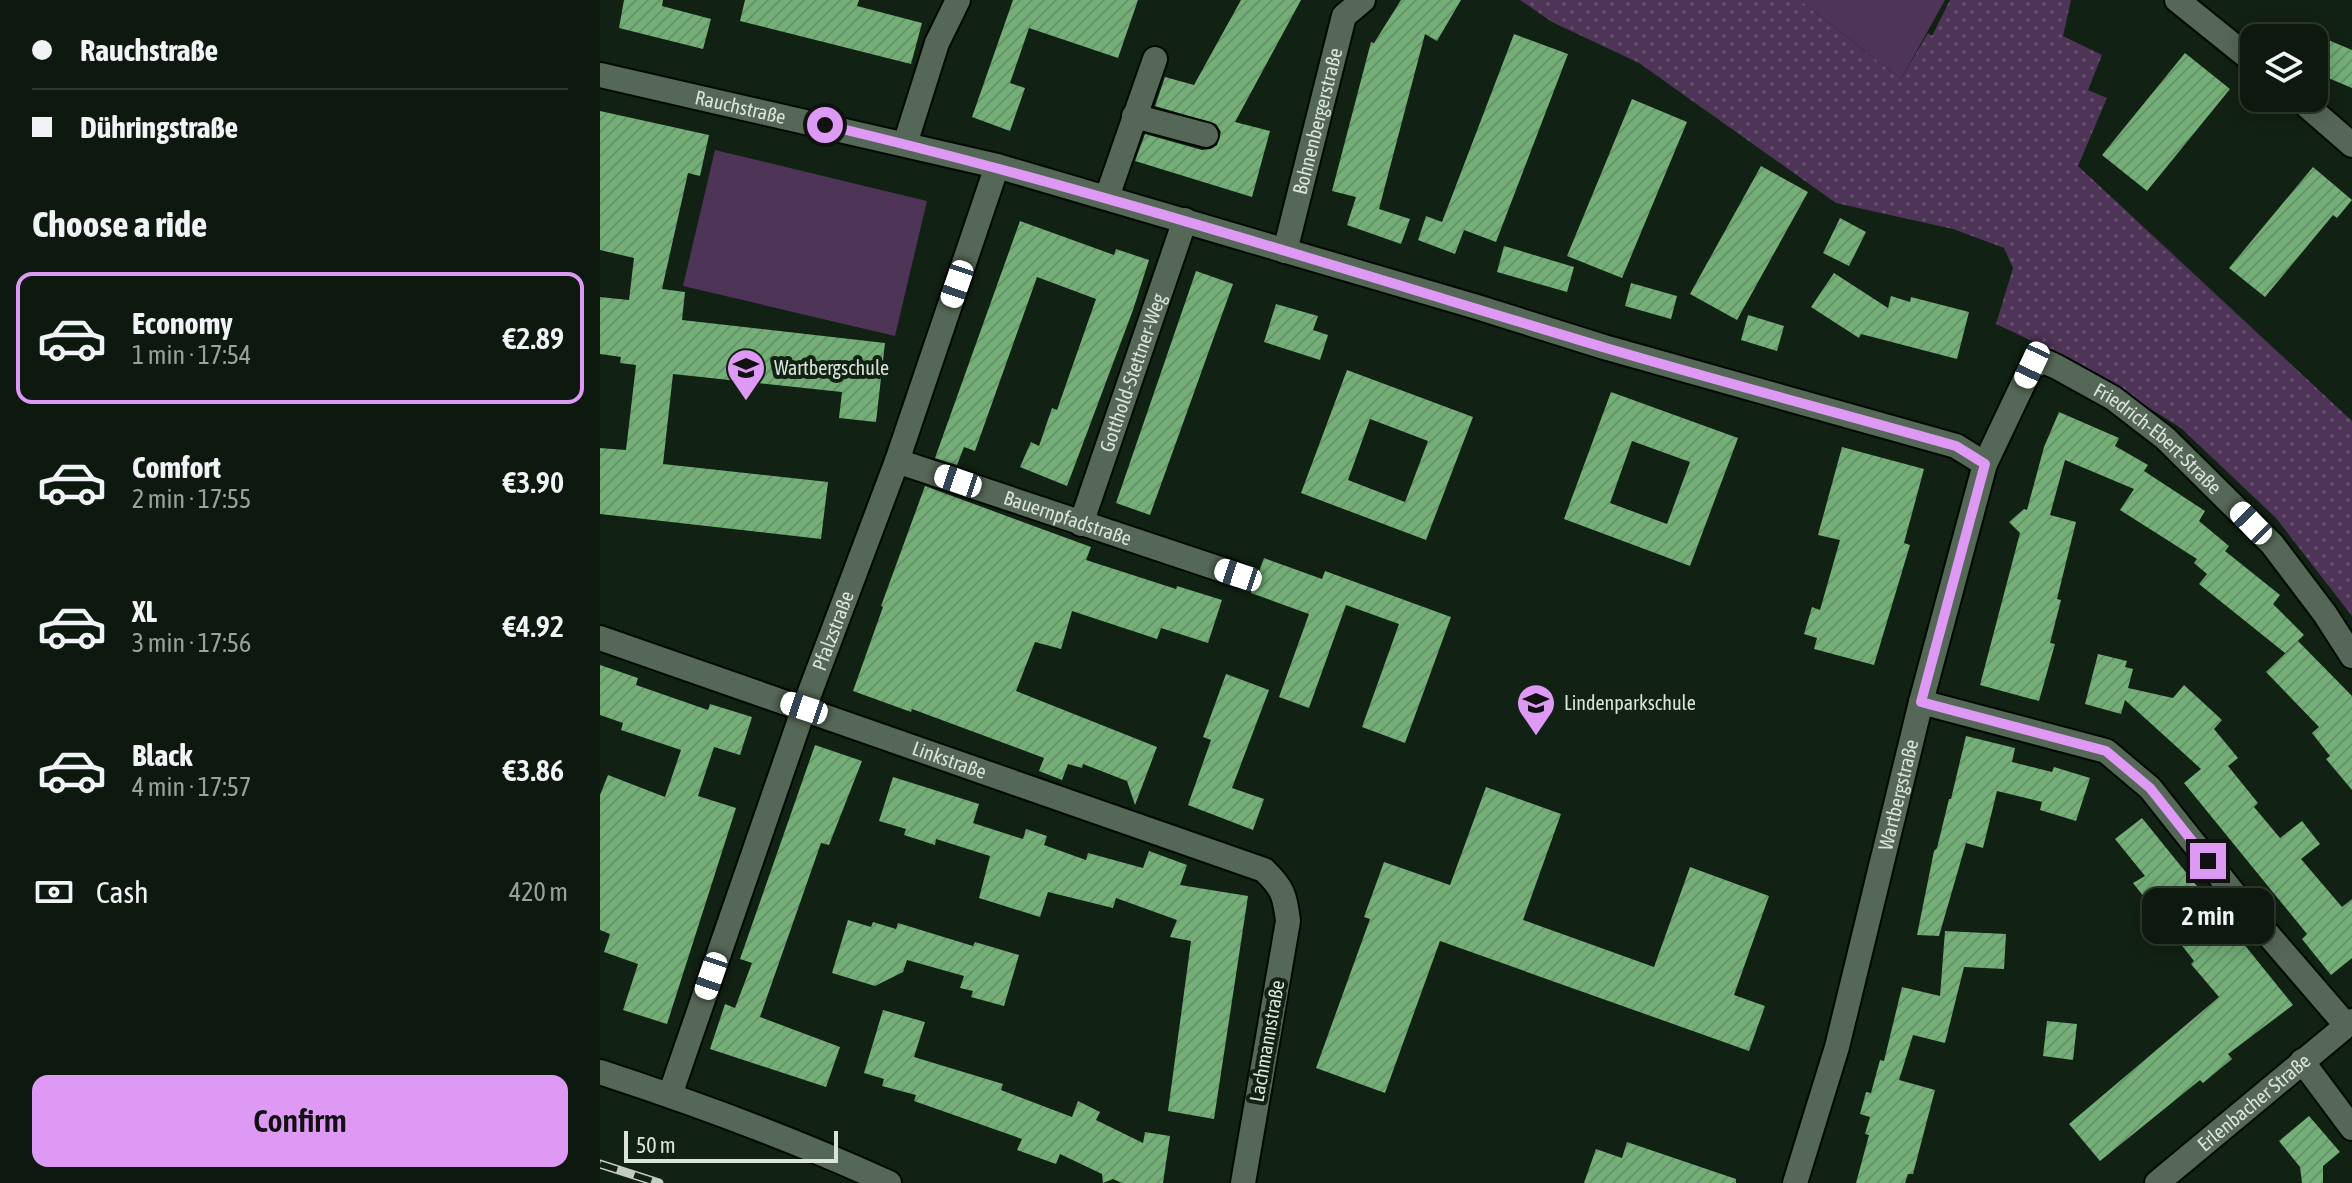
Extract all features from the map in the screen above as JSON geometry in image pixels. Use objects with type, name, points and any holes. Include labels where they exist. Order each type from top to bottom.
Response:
[{"type":"street","points":[[905,144],[937,43],[958,0]]},
{"type":"street","name":"Bohnenbergerstraße","points":[[1285,251],[1344,16],[1363,0]]},
{"type":"street","points":[[2177,0],[2240,51]]},
{"type":"street","points":[[1107,197],[1155,59]]},
{"type":"street","name":"Rauchstraße","points":[[600,75],[997,166],[1648,360],[1956,446],[1985,464]]},
{"type":"street","points":[[2314,112],[2352,145]]},
{"type":"street","points":[[1134,116],[1206,135]]},
{"type":"street","name":"Pfalzstraße","points":[[670,1095],[804,708],[897,461],[997,166]]},
{"type":"street","name":"Gotthold-Stettner-Weg","points":[[1081,524],[1185,220]]},
{"type":"street","name":"Friedrich-Ebert-Straße","points":[[2032,365],[2046,362],[2057,367],[2113,398],[2165,438],[2272,544],[2325,614],[2352,656]]},
{"type":"street","name":"Wartbergstraße","points":[[1795,1183],[1837,1047],[1921,702],[1985,464],[2032,365]]},
{"type":"street","name":"Bauernpfadstraße","points":[[897,461],[1238,575]]},
{"type":"street","name":"Linkstraße","points":[[600,638],[1264,870],[1280,884],[1285,899]]},
{"type":"street","points":[[1921,702],[2106,751],[2150,788],[2246,909],[2349,1023]]},
{"type":"street","name":"Lachmannstraße","points":[[1243,1183],[1288,921],[1285,899]]},
{"type":"street","name":"Erlenbacher Straße","points":[[2157,1183],[2349,1023]]},
{"type":"street","points":[[2302,1061],[2352,1128]]},
{"type":"street","points":[[600,1072],[823,1152],[889,1183]]},
{"type":"shaded area","points":[[1520,0],[1803,0],[1901,79],[1928,33],[1932,36],[1950,0],[2071,0],[2063,36],[2102,55],[2088,90],[2107,98],[2078,166],[2352,421],[2352,616],[2276,518],[2181,428],[2080,364],[1996,324],[2013,268],[2004,248],[1953,229],[1836,203],[1639,63],[1552,22]]},
{"type":"shaded area","points":[[1803,0],[1945,0],[1901,79]]},
{"type":"shaded area","points":[[715,150],[927,201],[895,336],[683,286]]},
{"type":"building","points":[[624,0],[663,0],[662,6],[711,19],[703,49],[619,28]]},
{"type":"building","points":[[745,0],[859,0],[857,6],[922,23],[911,64],[740,21]]},
{"type":"building","points":[[1013,0],[1138,0],[1118,58],[1029,28],[1010,83],[1025,88],[1010,131],[972,117]]},
{"type":"building","points":[[1241,0],[1301,0],[1235,122],[1270,131],[1252,197],[1135,161],[1145,134],[1202,150],[1217,145],[1221,132],[1216,124],[1155,106],[1165,77],[1194,85]]},
{"type":"building","points":[[1401,0],[1461,0],[1437,41],[1425,34],[1379,209],[1410,219],[1401,244],[1347,225],[1356,197],[1332,191],[1371,42],[1374,43]]},
{"type":"building","points":[[1514,34],[1568,54],[1496,242],[1464,230],[1455,254],[1418,240],[1426,216],[1442,222]]},
{"type":"building","points":[[2328,40],[2352,50],[2352,88],[2328,78]]},
{"type":"building","points":[[2185,53],[2230,89],[2147,191],[2102,155]]},
{"type":"building","points":[[1632,99],[1687,122],[1622,278],[1567,256]]},
{"type":"building","points":[[600,111],[709,135],[700,176],[688,173],[662,289],[685,292],[682,320],[885,343],[876,422],[839,418],[842,392],[673,374],[663,464],[828,482],[821,539],[600,514],[600,448],[626,450],[636,365],[620,363],[621,357],[600,354],[600,297],[629,300],[634,258],[600,250]]},
{"type":"building","points":[[1761,166],[1808,192],[1737,320],[1690,294]]},
{"type":"building","points":[[2313,167],[2352,200],[2337,218],[2333,215],[2265,297],[2229,268]]},
{"type":"building","points":[[1840,218],[1866,232],[1849,266],[1823,253]]},
{"type":"building","points":[[1020,221],[1114,255],[1116,249],[1149,260],[1067,486],[1020,467],[1031,442],[1039,446],[1052,408],[1057,410],[1096,299],[1037,277],[975,451],[964,447],[957,465],[935,458]]},
{"type":"building","points":[[1504,246],[1574,267],[1567,292],[1497,272]]},
{"type":"building","points":[[1196,271],[1233,284],[1150,515],[1116,503]]},
{"type":"building","points":[[1834,273],[1888,308],[1891,296],[1910,302],[1911,297],[1969,312],[1957,359],[1861,334],[1859,338],[1811,307]]},
{"type":"building","points":[[1631,283],[1677,296],[1671,319],[1625,306]]},
{"type":"building","points":[[1276,304],[1318,316],[1313,330],[1328,335],[1320,360],[1264,342]]},
{"type":"building","points":[[1748,315],[1784,326],[1777,351],[1741,340]]},
{"type":"building","points":[[1347,370],[1473,417],[1426,540],[1301,493]],"holes":[[[1370,419],[1428,441],[1405,502],[1348,480]]]},
{"type":"building","points":[[1611,392],[1738,438],[1690,566],[1564,519]],"holes":[[[1632,441],[1690,462],[1667,524],[1610,503]]]},
{"type":"building","points":[[2059,412],[2119,438],[2115,446],[2148,465],[2144,471],[2205,511],[2199,521],[2229,546],[2225,551],[2280,595],[2273,604],[2304,635],[2285,653],[2199,584],[2207,574],[2194,563],[2197,559],[2120,510],[2134,489],[2065,460],[2050,515],[2076,522],[2057,599],[2061,600],[2050,643],[2055,644],[2039,701],[1980,685],[2020,533],[2009,522],[2024,509],[2027,510],[2044,447]]},
{"type":"building","points":[[1842,447],[1924,469],[1904,543],[1910,545],[1874,665],[1814,649],[1817,638],[1804,634],[1812,607],[1820,610],[1840,540],[1818,535]]},
{"type":"building","points":[[925,486],[1091,547],[1086,560],[1176,589],[1177,586],[1222,600],[1208,643],[1161,628],[1157,639],[1072,611],[1061,649],[1035,642],[1016,691],[1157,747],[1135,805],[1127,781],[1083,764],[1082,768],[1068,764],[1062,780],[1039,771],[1044,758],[912,709],[911,712],[853,691]]},
{"type":"building","points":[[1264,558],[1322,579],[1325,571],[1451,617],[1405,743],[1362,727],[1399,624],[1346,605],[1309,708],[1279,697],[1309,614],[1251,593]]},
{"type":"building","points":[[2298,641],[2352,696],[2352,790],[2326,759],[2330,756],[2312,733],[2319,727],[2266,672]]},
{"type":"building","points":[[2098,654],[2127,661],[2125,667],[2133,669],[2128,688],[2173,698],[2184,685],[2222,720],[2214,729],[2238,758],[2228,766],[2258,803],[2254,807],[2280,838],[2302,821],[2320,844],[2301,859],[2342,907],[2352,899],[2352,958],[2331,975],[2302,939],[2307,934],[2184,783],[2201,769],[2125,700],[2121,714],[2085,704]]},
{"type":"building","points":[[600,665],[638,678],[636,685],[708,710],[710,704],[752,717],[740,755],[714,747],[698,796],[736,808],[667,1024],[623,1010],[638,964],[604,952],[610,934],[600,930],[600,795],[608,775],[665,797],[681,750],[621,730],[623,723],[600,715]]},
{"type":"building","points":[[1226,674],[1269,690],[1232,788],[1264,799],[1253,830],[1188,805],[1211,740],[1203,737]]},
{"type":"building","points":[[1966,736],[2015,748],[2012,762],[2052,772],[2054,767],[2090,778],[2076,821],[2040,810],[2042,802],[1997,791],[1983,848],[1966,843],[1939,936],[1917,935],[1934,851],[1951,799]]},
{"type":"building","points":[[815,745],[862,761],[829,845],[821,843],[760,1017],[840,1047],[826,1087],[710,1049],[725,1004],[735,1008],[752,963],[740,959]]},
{"type":"building","points":[[893,777],[979,804],[973,823],[1023,839],[1026,829],[1047,836],[1044,845],[1086,860],[1088,853],[1143,868],[1149,851],[1187,865],[1180,885],[1248,896],[1214,1119],[1168,1111],[1191,941],[1170,937],[1177,920],[1116,898],[1113,908],[1048,892],[1040,917],[979,898],[990,856],[936,839],[935,845],[904,835],[906,829],[879,821]]},
{"type":"building","points":[[1486,787],[1561,814],[1523,920],[1654,967],[1690,867],[1769,896],[1734,995],[1765,1006],[1749,1051],[1440,941],[1385,1093],[1316,1068],[1370,919],[1364,917],[1384,862],[1450,885]]},
{"type":"building","points":[[2142,818],[2293,1005],[2228,1054],[2232,1059],[2203,1083],[2200,1080],[2100,1161],[2069,1124],[2219,997],[2191,964],[2194,961],[2133,883],[2145,876],[2115,839]]},
{"type":"building","points":[[848,920],[871,927],[873,922],[896,929],[898,923],[973,946],[975,942],[1019,955],[1004,1006],[971,997],[973,991],[960,988],[964,976],[907,960],[903,972],[875,986],[832,973]]},
{"type":"building","points":[[1945,931],[2006,934],[2004,969],[1964,967],[1945,1043],[1913,1035],[1899,1080],[1935,1090],[1913,1174],[1908,1174],[1905,1183],[1856,1183],[1869,1135],[1865,1134],[1870,1117],[1860,1114],[1866,1092],[1871,1093],[1880,1060],[1884,1061],[1902,987],[1940,996]]},
{"type":"building","points":[[883,1010],[925,1022],[914,1057],[1003,1084],[1001,1090],[1072,1117],[1078,1101],[1100,1112],[1096,1120],[1143,1143],[1145,1132],[1170,1136],[1163,1183],[1122,1183],[1113,1179],[1103,1183],[1102,1174],[1060,1154],[1056,1164],[1017,1150],[1022,1139],[914,1101],[916,1095],[882,1086],[884,1079],[864,1073]]},
{"type":"building","points":[[2047,1021],[2077,1024],[2073,1060],[2043,1056]]},
{"type":"building","points":[[2309,1116],[2340,1152],[2323,1166],[2323,1183],[2302,1183],[2300,1167],[2279,1141]]},
{"type":"building","points":[[1627,1142],[1736,1179],[1736,1183],[1584,1183],[1596,1149],[1622,1158]]},
{"type":"railway","points":[[600,1164],[659,1183]]},
{"type":"place","name":"Wartbergschule","points":[[746,402]]},
{"type":"place","name":"Lindenparkschule","points":[[1536,737]]},
{"type":"route","points":[[825,125],[997,166],[1107,197],[1604,347],[1956,446],[1974,455],[1985,464],[1921,702],[2106,751],[2150,788],[2208,861]]}]
